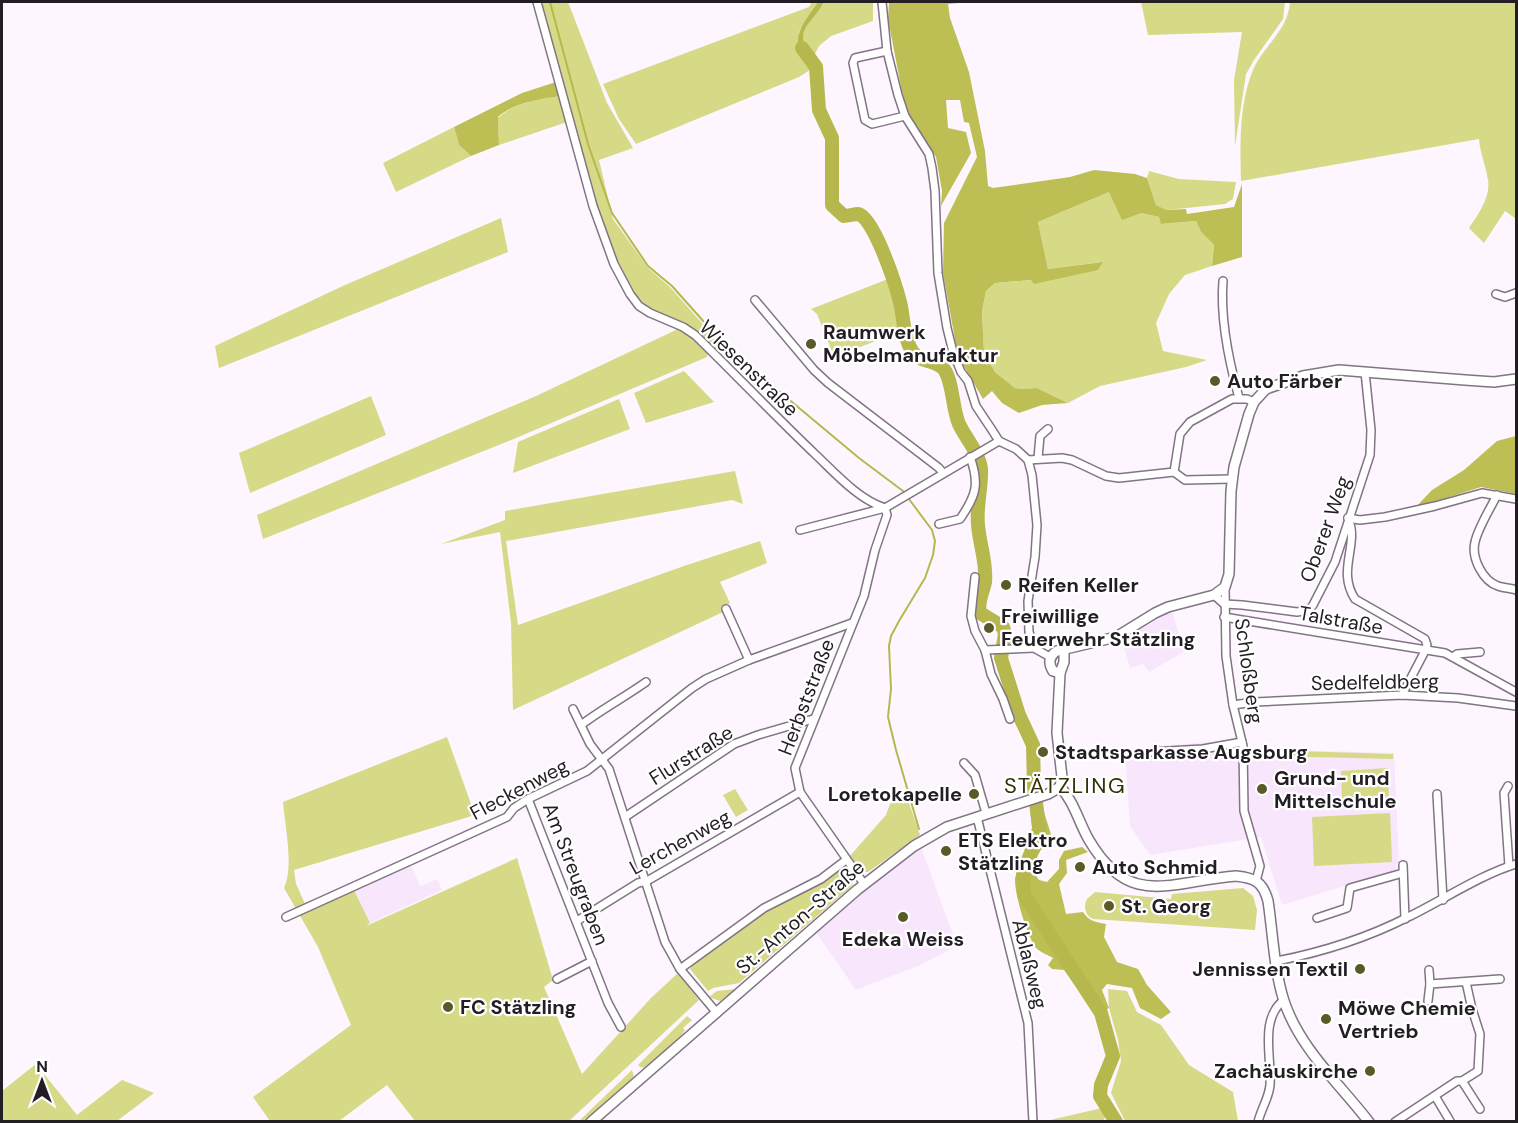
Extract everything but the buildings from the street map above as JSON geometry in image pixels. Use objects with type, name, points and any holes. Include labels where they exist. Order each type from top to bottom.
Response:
[{"type":"street","name":"Wiesenstraße","points":[[537,2],[560,92],[602,235],[630,294],[639,306],[650,314],[683,327],[695,335],[835,473],[873,504],[885,508]]},
{"type":"street","points":[[882,2],[887,51],[905,116],[924,143],[932,168],[938,273],[953,352],[968,381],[976,406],[999,441],[1016,449],[1028,460],[1032,475],[1037,525],[1028,601],[1029,632],[1034,648]]},
{"type":"street","points":[[887,51],[855,58],[853,63],[865,120],[872,124],[905,116]]},
{"type":"street","points":[[1223,281],[1223,303],[1229,354],[1239,398]]},
{"type":"street","points":[[1496,294],[1506,297],[1516,293]]},
{"type":"street","points":[[755,300],[828,383],[943,473]]},
{"type":"street","points":[[1060,673],[1053,671],[1051,667],[1050,657],[1053,653],[1116,637],[1168,607],[1214,595],[1225,587],[1229,574],[1232,479],[1243,432],[1254,402],[1266,389],[1303,376],[1339,370],[1494,382],[1516,379]]},
{"type":"street","name":"Oberer Weg","points":[[1224,604],[1297,612],[1309,610],[1323,588],[1335,562],[1370,454],[1365,372]]},
{"type":"street","points":[[1174,472],[1177,444],[1184,427],[1232,399],[1239,398],[1254,402]]},
{"type":"street","points":[[1038,458],[1040,436],[1048,429]]},
{"type":"street","points":[[800,530],[885,508],[999,441]]},
{"type":"street","points":[[939,524],[960,519],[972,500],[976,477],[971,457]]},
{"type":"street","points":[[1028,460],[1062,458],[1072,460],[1106,476],[1119,478],[1174,472],[1185,480],[1232,479]]},
{"type":"street","points":[[1348,518],[1360,520],[1385,517],[1482,493],[1516,499]]},
{"type":"street","points":[[1497,495],[1474,542],[1474,552],[1480,571],[1488,580],[1497,586],[1516,590]]},
{"type":"street","name":"Herbststraße","points":[[864,884],[800,792],[795,768],[864,596],[886,515],[885,508]]},
{"type":"street","points":[[1348,518],[1352,527],[1346,569],[1349,591],[1355,599],[1368,608],[1420,635],[1425,639],[1427,645],[1402,695]]},
{"type":"street","points":[[975,577],[971,616],[975,631],[985,650],[991,674],[1010,719]]},
{"type":"street","name":"Schloßberg","points":[[1225,587],[1226,656],[1233,705],[1242,742],[1244,811],[1260,866],[1256,881]]},
{"type":"street","name":"Schloßberg","points":[[1214,595],[1224,604]]},
{"type":"street","points":[[726,609],[748,660]]},
{"type":"street","name":"Talstraße","points":[[1224,617],[1444,653],[1516,692]]},
{"type":"street","name":"Fleckenweg","points":[[286,917],[507,817],[514,808],[528,799],[575,778],[602,760],[692,688],[715,674],[852,623]]},
{"type":"street","points":[[985,650],[1034,648],[1050,657]]},
{"type":"street","points":[[1064,649],[1064,662],[1060,673],[1057,733],[1062,777],[1060,787],[1065,792],[1098,855],[1112,871],[1128,881],[1146,886],[1236,876],[1256,881],[1265,890],[1268,901],[1284,1000],[1308,1047],[1369,1122]]},
{"type":"street","name":"Talstraße","points":[[1452,657],[1457,654],[1480,652]]},
{"type":"street","points":[[581,725],[646,682]]},
{"type":"street","name":"Sedelfeldberg","points":[[1233,705],[1402,695],[1458,698],[1516,706]]},
{"type":"street","points":[[573,709],[590,744],[609,769],[665,942],[680,969],[717,1013]]},
{"type":"street","name":"Flurstraße","points":[[626,818],[734,744],[813,719]]},
{"type":"street","name":"Schloßberg","points":[[1151,752],[1203,749],[1242,742]]},
{"type":"street","points":[[964,763],[975,775],[986,813]]},
{"type":"street","points":[[1277,961],[1355,940],[1405,919],[1513,865],[1504,793],[1508,786]]},
{"type":"street","name":"St.-Anton-Straße","points":[[591,1122],[864,884],[914,846],[947,827],[1035,798],[1060,787]]},
{"type":"street","name":"Lerchenweg","points":[[577,921],[800,792]]},
{"type":"street","points":[[1437,794],[1443,900]]},
{"type":"street","name":"Am Streugraben","points":[[528,799],[608,1003],[621,1027]]},
{"type":"street","name":"Ablaßweg","points":[[977,816],[1028,1023],[1033,1122]]},
{"type":"street","points":[[680,969],[764,908],[821,879],[846,860]]},
{"type":"street","points":[[1317,918],[1347,908],[1350,888],[1403,869],[1405,919]]},
{"type":"street","name":"Am Streugraben","points":[[557,979],[592,962]]},
{"type":"street","points":[[1428,1001],[1429,970]]},
{"type":"street","points":[[1430,984],[1500,979]]},
{"type":"street","points":[[1395,1122],[1478,1071],[1480,1034],[1466,982]]},
{"type":"street","points":[[1258,1122],[1270,1088],[1271,1017],[1277,1005],[1284,1000]]},
{"type":"street","points":[[1462,1081],[1480,1110]]},
{"type":"street","points":[[1435,1096],[1450,1121]]},
{"type":"shaded area","points":[[818,2],[824,2],[803,34],[806,49],[812,60],[810,63],[799,47],[798,39],[803,24]]},
{"type":"shaded area","points":[[889,2],[970,2],[948,4],[950,18],[969,72],[985,151],[988,186],[993,188],[1070,177],[1094,170],[1135,174],[1147,178],[1156,205],[1167,210],[1186,209],[1187,214],[1234,207],[1242,184],[1242,257],[1212,266],[1214,245],[1201,232],[1196,221],[1161,224],[1159,217],[1141,213],[1122,220],[1109,192],[1038,222],[1048,269],[1103,262],[1098,270],[1034,284],[1031,280],[995,283],[986,291],[982,311],[984,354],[995,372],[1015,388],[1037,388],[1068,403],[1042,405],[1019,413],[1002,403],[992,391],[983,399],[958,356],[943,273],[944,223],[977,157],[969,123],[964,122],[960,100],[946,100],[948,128],[966,132],[971,153],[941,206],[942,191],[936,157],[908,113],[903,97],[888,19]]},
{"type":"shaded area","points":[[556,82],[560,96],[519,105],[498,117],[499,145],[471,156],[459,145],[454,127],[522,93]]},
{"type":"shaded area","points":[[1516,436],[1516,494],[1481,487],[1415,508],[1432,490],[1464,470],[1497,441]]},
{"type":"shaded area","points":[[1172,611],[1184,652],[1149,672],[1143,664],[1130,668],[1122,640]]},
{"type":"shaded area","name":"Grund- und Mittelschule","points":[[1235,740],[1254,749],[1394,753],[1399,863],[1396,864],[1397,870],[1282,905],[1261,837],[1150,855],[1130,826],[1125,749]]},
{"type":"shaded area","points":[[1041,803],[1051,834],[1030,867],[1039,880],[1047,882],[1059,869],[1059,860],[1064,851],[1082,847],[1088,852],[1066,860],[1067,873],[1059,884],[1066,914],[1083,912],[1093,921],[1106,924],[1104,937],[1117,962],[1138,969],[1147,985],[1171,1012],[1161,1019],[1140,1008],[1132,988],[1107,984],[1102,990],[1109,1008],[1097,1016],[1064,970],[1052,969],[1048,965],[1053,958],[1036,948],[1032,942],[1019,904],[1015,878],[1032,828],[1030,807]]},
{"type":"shaded area","points":[[921,847],[957,946],[920,965],[856,990],[816,932],[868,887]]},
{"type":"shaded area","points":[[410,863],[420,886],[437,879],[442,890],[370,923],[353,888]]},
{"type":"green space","points":[[539,2],[568,2],[607,103],[633,148],[599,160],[613,219],[648,268],[670,287],[724,348],[719,352],[701,337],[650,311],[638,300],[627,284],[605,235]]},
{"type":"green space","points":[[812,2],[818,2],[799,32],[805,59],[813,68],[799,77],[636,144],[619,119],[603,84],[809,7]]},
{"type":"green space","points":[[824,2],[873,2],[873,21],[831,36],[819,46],[812,60],[806,50],[803,35],[808,23]]},
{"type":"green space","points":[[1141,2],[1285,2],[1283,19],[1246,74],[1235,146],[1234,80],[1242,32],[1148,35]]},
{"type":"green space","points":[[1290,2],[1516,2],[1516,219],[1505,211],[1484,243],[1469,228],[1483,206],[1488,193],[1487,175],[1479,139],[1241,181],[1241,125],[1248,83],[1258,61],[1285,21]]},
{"type":"green space","points":[[560,96],[567,122],[499,145],[498,118],[512,108]]},
{"type":"green space","points":[[454,127],[459,145],[471,156],[396,192],[383,163]]},
{"type":"green space","points":[[1149,171],[1179,179],[1236,182],[1233,199],[1225,204],[1167,210],[1156,205],[1147,178]]},
{"type":"green space","points":[[1109,192],[1141,213],[1159,217],[1162,224],[1196,221],[1201,232],[1214,245],[1212,266],[1185,275],[1169,294],[1156,323],[1163,351],[1207,360],[1186,367],[1100,386],[1068,403],[1037,388],[1015,388],[995,372],[984,354],[982,311],[986,291],[995,283],[1032,280],[1102,262],[1048,269],[1038,222]]},
{"type":"green space","points":[[501,218],[508,252],[219,368],[215,346],[345,285]]},
{"type":"green space","points":[[888,279],[902,331],[834,357],[817,314],[811,309]]},
{"type":"green space","points":[[678,329],[697,341],[708,353],[707,357],[516,438],[263,539],[257,515],[536,396]]},
{"type":"green space","points":[[684,371],[714,402],[646,423],[634,393]]},
{"type":"green space","points":[[371,396],[386,435],[250,493],[239,453]]},
{"type":"green space","points":[[619,399],[630,429],[513,473],[518,442]]},
{"type":"green space","points":[[735,471],[743,504],[732,500],[506,541],[518,625],[760,541],[767,563],[720,582],[730,603],[721,608],[723,612],[513,710],[511,623],[500,532],[441,544],[505,520],[505,511]]},
{"type":"green space","name":"FC Stätzling","points":[[447,737],[475,815],[294,870],[296,884],[307,908],[353,888],[370,923],[366,926],[517,858],[553,980],[544,987],[582,1074],[651,998],[678,973],[699,1000],[569,1121],[415,1121],[387,1085],[339,1121],[270,1121],[253,1097],[351,1025],[318,947],[284,888],[289,858],[283,802]]},
{"type":"green space","points":[[1265,750],[1393,754],[1393,759],[1265,756]]},
{"type":"green space","points":[[1388,768],[1389,799],[1342,801],[1341,771]]},
{"type":"green space","points":[[735,789],[748,810],[736,817],[723,795]]},
{"type":"green space","points":[[906,794],[920,835],[868,872],[858,872],[849,857],[886,815],[890,804]]},
{"type":"green space","points":[[1390,813],[1392,862],[1314,866],[1312,817]]},
{"type":"green space","points":[[840,868],[846,868],[854,880],[852,886],[739,983],[708,991],[690,969],[695,961],[773,906]]},
{"type":"green space","points":[[1243,888],[1253,896],[1257,910],[1255,930],[1093,919],[1088,916],[1085,908],[1087,899],[1095,892],[1171,899],[1172,894]]},
{"type":"green space","points":[[737,989],[720,1001],[709,997],[717,991]]},
{"type":"green space","points":[[1108,989],[1127,991],[1137,1012],[1161,1025],[1189,1065],[1233,1092],[1238,1121],[1125,1121],[1111,1093],[1121,1061],[1109,1008]]},
{"type":"green space","points":[[687,1016],[692,1020],[683,1028],[685,1030],[677,1041],[646,1068],[640,1067],[638,1065]]},
{"type":"green space","points":[[36,1064],[77,1115],[122,1080],[154,1093],[117,1121],[2,1121],[2,1091]]},
{"type":"green space","points":[[632,1070],[634,1077],[584,1121],[579,1121]]},
{"type":"green space","points":[[1102,1108],[1104,1121],[1046,1121]]},
{"type":"waterway","points":[[550,2],[588,144],[612,213],[648,266],[672,286],[713,332]]},
{"type":"waterway","points":[[802,48],[816,67],[819,110],[832,138],[832,205],[844,216],[858,214],[871,227],[884,253],[894,282],[909,346],[915,355],[943,368],[951,386],[959,424],[980,463],[978,517],[985,582],[979,609],[980,613],[1003,627],[1005,634],[1001,658],[1019,715],[1033,745],[1034,787],[1040,834],[1023,871],[1024,895],[1101,1013],[1113,1056],[1101,1085],[1100,1096],[1116,1122]]},
{"type":"waterway","points":[[732,349],[859,458],[903,491],[932,530],[935,541],[933,555],[925,578],[891,636],[889,646],[891,689],[888,717],[919,829]]},
{"type":"place","name":"Raumwerk Möbelmanufaktur","points":[[811,344]]},
{"type":"place","name":"Auto Färber","points":[[1215,381]]},
{"type":"place","name":"Reifen Keller","points":[[1006,585]]},
{"type":"place","name":"Freiwillige Feuerwehr Stätzling","points":[[989,628]]},
{"type":"place","name":"Stadtsparkasse Augsburg","points":[[1043,752]]},
{"type":"place","name":"Grund- und Mittelschule","points":[[1262,789]]},
{"type":"place","name":"Loretokapelle","points":[[974,794]]},
{"type":"place","name":"ETS Elektro Stätzling","points":[[946,851]]},
{"type":"place","name":"Auto Schmid","points":[[1080,867]]},
{"type":"place","name":"St. Georg","points":[[1109,906]]},
{"type":"place","name":"Edeka Weiss","points":[[903,917]]},
{"type":"place","name":"Jennissen Textil","points":[[1360,969]]},
{"type":"place","name":"FC Stätzling","points":[[448,1007]]},
{"type":"place","name":"Möwe Chemie Vertrieb","points":[[1326,1019]]},
{"type":"place","name":"Zachäuskirche","points":[[1370,1071]]},
{"type":"district","name":"STÄTZLING","points":[[1065,785]]}]
